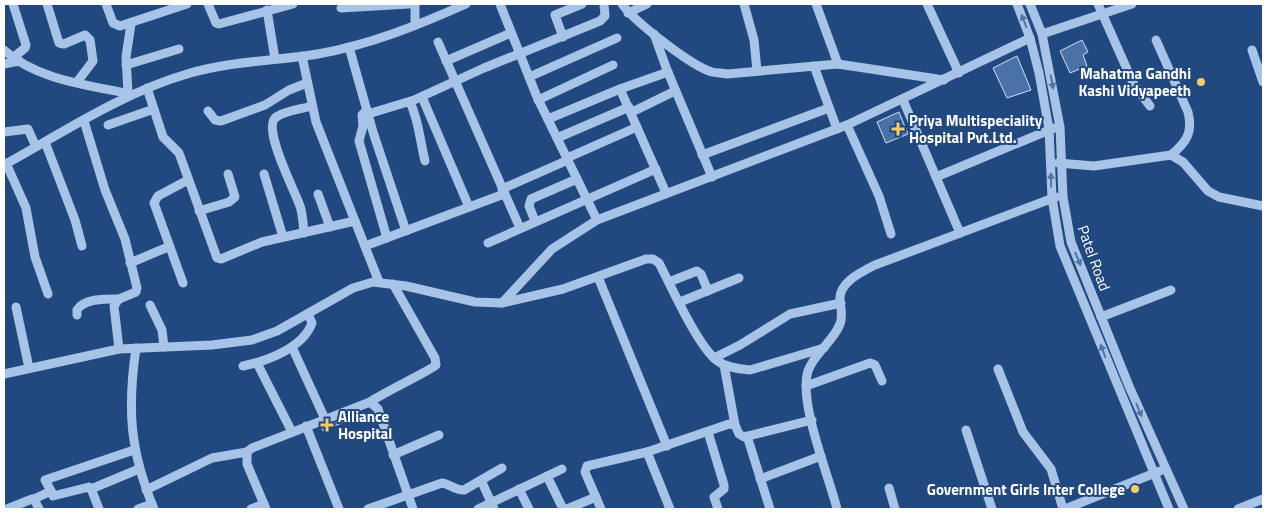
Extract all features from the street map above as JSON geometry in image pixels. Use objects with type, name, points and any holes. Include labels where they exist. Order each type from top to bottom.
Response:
[{"type":"street","points":[[4,64],[17,59],[26,48],[13,4]]},
{"type":"street","points":[[47,4],[59,43],[64,44],[85,35],[90,40],[93,60],[77,82]]},
{"type":"street","points":[[106,4],[113,23],[120,26],[132,24],[183,4]]},
{"type":"street","points":[[208,4],[218,24],[292,4]]},
{"type":"street","points":[[341,8],[409,4]]},
{"type":"street","points":[[415,4],[415,25]]},
{"type":"street","points":[[48,294],[35,257],[26,208],[5,164],[129,94],[205,70],[349,47],[415,25],[466,4]]},
{"type":"street","points":[[500,4],[538,100],[597,220]]},
{"type":"street","points":[[563,37],[555,15],[582,4]]},
{"type":"street","points":[[387,238],[360,141],[363,126],[362,116],[368,112],[410,102],[604,19],[604,4]]},
{"type":"street","points":[[622,4],[628,13],[654,34],[700,66],[712,72],[727,74],[838,64],[944,80]]},
{"type":"street","points":[[628,13],[646,4]]},
{"type":"street","points":[[744,4],[754,40],[757,70]]},
{"type":"street","points":[[816,4],[838,64]]},
{"type":"street","points":[[927,4],[960,73]]},
{"type":"street","name":"Patel Road","points":[[1017,4],[1030,38],[1049,129],[1052,198],[1060,246],[1169,509]]},
{"type":"street","name":"Patel Road","points":[[1030,4],[1042,34],[1060,127],[1063,197],[1071,242],[1165,470],[1184,509]]},
{"type":"street","points":[[1098,4],[1134,85],[1150,106]]},
{"type":"street","points":[[1042,34],[1132,4]]},
{"type":"street","points":[[267,10],[275,59]]},
{"type":"street","points":[[129,94],[126,65],[132,24]]},
{"type":"street","points":[[446,61],[510,33]]},
{"type":"street","points":[[654,34],[675,91],[712,177]]},
{"type":"street","points":[[529,78],[617,38]]},
{"type":"street","points":[[502,303],[552,249],[597,220],[847,125],[960,73],[1030,38]]},
{"type":"street","points":[[1051,162],[1094,166],[1171,155],[1184,145],[1191,123],[1188,112],[1156,40]]},
{"type":"street","points":[[438,42],[520,228]]},
{"type":"street","points":[[349,47],[406,231]]},
{"type":"street","points":[[126,65],[179,49]]},
{"type":"street","points":[[4,50],[17,59],[54,77],[129,94]]},
{"type":"street","points":[[1252,50],[1263,82]]},
{"type":"street","points":[[302,56],[312,106],[379,282]]},
{"type":"street","points":[[538,100],[614,65]]},
{"type":"street","points":[[814,66],[837,129]]},
{"type":"street","points":[[548,119],[620,89],[668,72]]},
{"type":"street","points":[[208,111],[215,120],[221,121],[265,105],[289,90],[307,82]]},
{"type":"street","points":[[147,88],[163,137],[179,153],[199,211],[219,259],[262,242],[355,221]]},
{"type":"street","points":[[620,89],[666,194]]},
{"type":"street","points":[[557,138],[675,91]]},
{"type":"street","points":[[422,97],[469,207]]},
{"type":"street","points":[[903,100],[960,233]]},
{"type":"street","points":[[410,102],[416,115],[418,136],[426,161]]},
{"type":"street","points":[[304,233],[299,204],[284,172],[272,127],[273,122],[280,115],[312,106]]},
{"type":"street","points":[[702,155],[829,108]]},
{"type":"street","points":[[108,125],[154,109]]},
{"type":"street","points":[[77,315],[77,310],[81,305],[98,300],[119,299],[138,290],[124,238],[106,190],[84,121]]},
{"type":"street","points":[[847,125],[879,196],[891,234]]},
{"type":"street","points":[[365,246],[469,207],[637,127]]},
{"type":"street","points":[[936,177],[1049,129],[1060,127]]},
{"type":"street","points":[[4,132],[28,129],[36,147]]},
{"type":"street","points":[[46,142],[67,197],[82,246]]},
{"type":"street","points":[[1171,155],[1183,162],[1208,192],[1219,198],[1263,206]]},
{"type":"street","points":[[488,243],[586,198],[656,169]]},
{"type":"street","points":[[199,211],[229,202],[235,197],[228,174]]},
{"type":"street","points":[[264,174],[283,237]]},
{"type":"street","points":[[535,221],[530,206],[531,199],[577,179]]},
{"type":"street","points":[[183,282],[168,247],[155,209],[154,199],[188,180]]},
{"type":"street","points":[[318,194],[330,227]]},
{"type":"street","points":[[836,509],[812,420],[806,386],[808,371],[840,324],[841,292],[858,274],[875,265],[1052,198],[1063,197]]},
{"type":"street","points":[[1060,246],[1071,242]]},
{"type":"street","points":[[130,264],[168,247]]},
{"type":"street","points":[[4,374],[119,349],[212,345],[252,340],[276,331],[353,288],[379,282],[475,302],[502,303],[541,296],[598,277],[640,260],[653,259],[659,263],[714,358],[724,365],[737,370],[750,370],[824,348]]},
{"type":"street","points":[[669,282],[697,271],[701,274],[708,291]]},
{"type":"street","points":[[598,277],[666,446]]},
{"type":"street","points":[[680,302],[739,278]]},
{"type":"street","points":[[146,490],[212,458],[248,452],[252,448],[370,402],[415,376],[433,370],[436,365],[435,358],[393,284]]},
{"type":"street","points":[[1101,316],[1170,290]]},
{"type":"street","points":[[119,299],[113,311],[119,349]]},
{"type":"street","points":[[714,358],[790,314],[841,303]]},
{"type":"street","points":[[150,304],[162,330],[164,347]]},
{"type":"street","points":[[16,307],[29,368]]},
{"type":"street","points":[[243,366],[257,363],[292,347],[309,331],[312,323],[308,314]]},
{"type":"street","points":[[292,347],[325,419]]},
{"type":"street","points":[[136,348],[131,396],[131,428],[139,469],[153,506],[138,509]]},
{"type":"street","points":[[257,363],[292,432]]},
{"type":"street","points":[[806,386],[870,363],[875,365],[882,381]]},
{"type":"street","points":[[724,365],[735,425],[739,434],[747,436],[812,420]]},
{"type":"street","points":[[998,370],[1023,432],[1051,469],[1064,509],[1165,470]]},
{"type":"street","points":[[370,402],[378,409],[413,509]]},
{"type":"street","points":[[601,509],[585,472],[585,467],[648,452],[729,424],[735,425]]},
{"type":"street","points":[[306,426],[339,509]]},
{"type":"street","points":[[966,430],[992,509]]},
{"type":"street","points":[[708,432],[724,485],[724,489],[714,497],[718,509]]},
{"type":"street","points":[[393,454],[439,435]]},
{"type":"street","points":[[747,436],[770,509]]},
{"type":"street","points":[[134,450],[45,480],[53,496],[91,488],[139,469]]},
{"type":"street","points":[[248,452],[247,464],[265,506],[251,509]]},
{"type":"street","points":[[648,452],[670,509]]},
{"type":"street","points":[[760,479],[821,456]]},
{"type":"street","points":[[368,509],[442,483],[461,490],[502,468]]},
{"type":"street","points":[[478,509],[492,506],[519,488],[562,469]]},
{"type":"street","points":[[547,476],[563,509]]},
{"type":"street","points":[[481,480],[492,506]]},
{"type":"street","points":[[91,488],[99,509]]},
{"type":"street","points":[[519,488],[529,509]]},
{"type":"street","points":[[888,488],[895,509]]},
{"type":"street","points":[[8,509],[28,499],[34,499],[51,491]]},
{"type":"street","points":[[567,509],[596,497]]},
{"type":"street","points":[[34,499],[39,509]]},
{"type":"street","points":[[1238,509],[1263,499]]},
{"type":"building","points":[[1082,40],[1088,52],[1083,55],[1087,66],[1070,73],[1060,51]]},
{"type":"building","points":[[1017,56],[1031,90],[1007,98],[993,68]]},
{"type":"building","points":[[899,112],[908,134],[886,143],[877,122]]},
{"type":"building","points":[[344,419],[346,421],[323,431],[322,428]]},
{"type":"place","name":"Mahatma Gandhi Kashi Vidyapeeth","points":[[1201,82]]},
{"type":"place","name":"Priya Multispeciality Hospital Pvt.Ltd.","points":[[898,129]]},
{"type":"place","name":"Alliance Hospital","points":[[327,425]]},
{"type":"place","name":"Government Girls Inter College","points":[[1135,489]]}]
